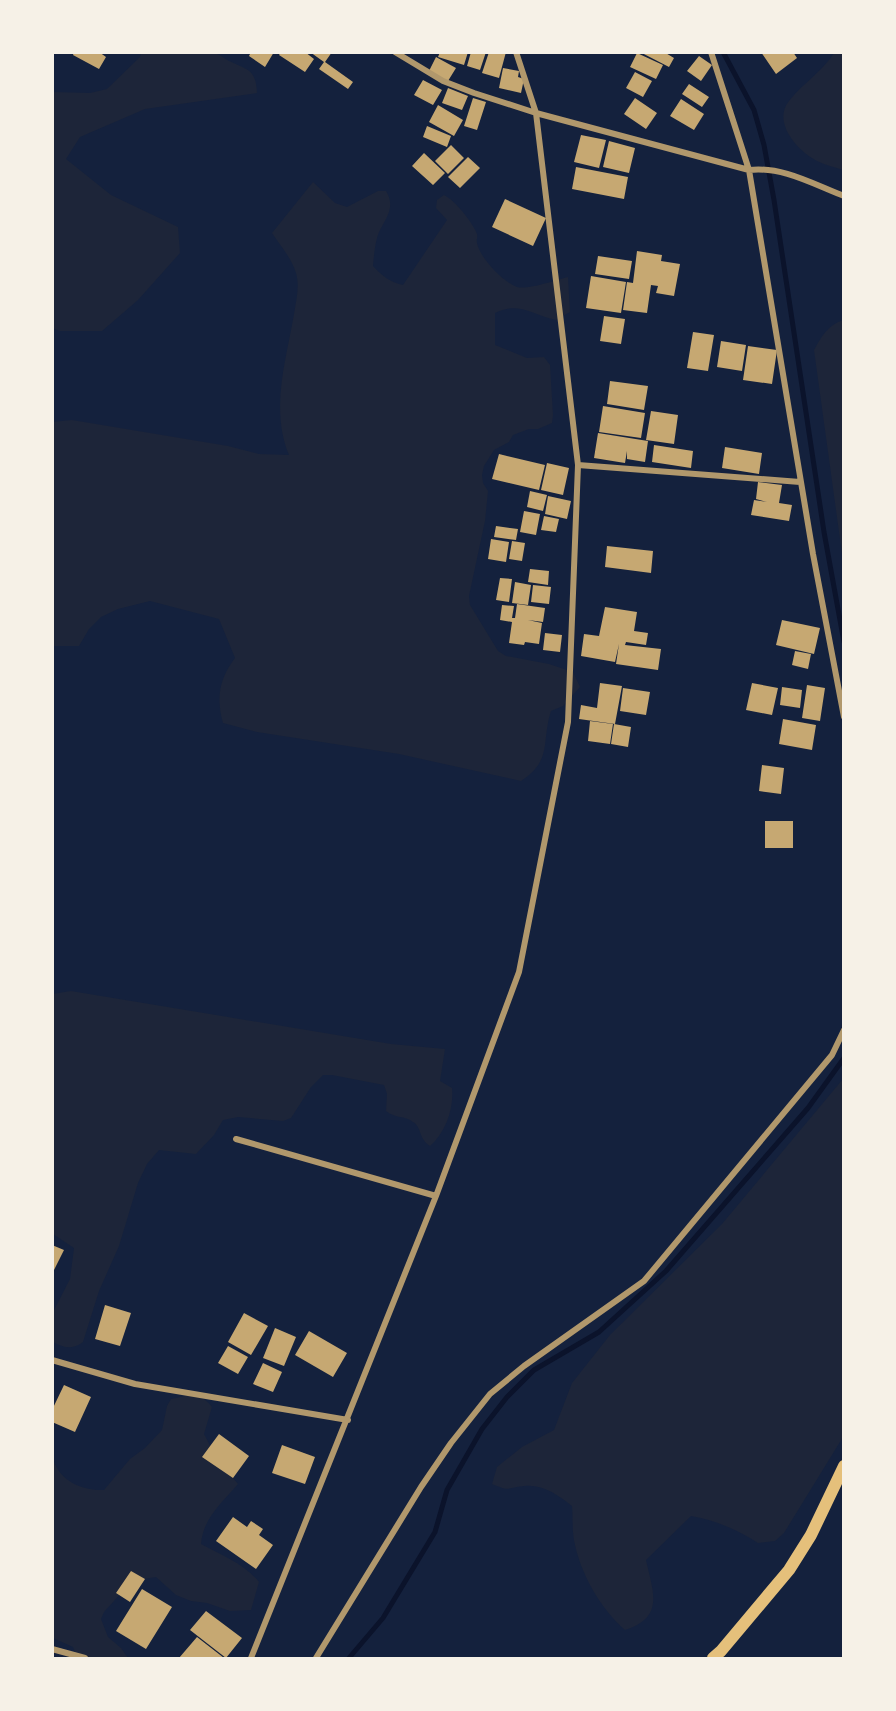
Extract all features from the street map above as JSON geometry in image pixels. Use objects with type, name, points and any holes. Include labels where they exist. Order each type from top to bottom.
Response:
[{"type":"main road","points":[[713,1659],[789,1570],[811,1535],[843,1466]]},
{"type":"street","points":[[395,52],[443,81],[536,113],[749,170],[783,172],[843,196]]},
{"type":"street","points":[[251,1659],[436,1196],[519,972],[568,722],[578,465],[536,113],[516,52]]},
{"type":"street","points":[[711,52],[749,170],[800,482],[843,717]]},
{"type":"street","points":[[578,465],[800,482]]},
{"type":"street","points":[[316,1659],[421,1487],[451,1443],[490,1394],[524,1366],[644,1281],[832,1055],[843,1030]]},
{"type":"street","points":[[236,1139],[436,1196]]},
{"type":"street","points":[[52,1360],[135,1384],[348,1420]]},
{"type":"street","points":[[52,1649],[85,1659]]},
{"type":"shaded area","points":[[193,52],[218,55],[250,71],[255,79],[257,93],[145,109],[80,137],[66,159],[111,195],[178,227],[180,253],[138,300],[102,331],[60,331],[52,328],[53,92],[90,93],[107,89],[140,57],[141,53]]},
{"type":"shaded area","points":[[834,53],[843,53],[843,170],[823,164],[802,150],[789,135],[783,118],[789,101]]},
{"type":"shaded area","points":[[313,182],[335,203],[347,207],[378,191],[386,191],[390,207],[379,232],[373,266],[383,276],[394,282],[403,285],[447,220],[436,208],[437,200],[444,195],[472,224],[477,234],[479,249],[487,262],[511,284],[522,288],[568,277],[570,312],[556,320],[526,310],[511,308],[495,313],[495,345],[527,358],[544,357],[550,365],[553,415],[552,423],[513,435],[509,442],[494,450],[484,466],[483,483],[488,491],[485,521],[469,596],[470,605],[498,651],[506,656],[549,664],[573,672],[580,687],[563,706],[551,711],[542,758],[538,766],[521,781],[399,754],[257,732],[223,723],[220,689],[225,674],[235,658],[219,619],[150,601],[118,609],[101,617],[89,629],[79,646],[53,646],[52,422],[72,420],[228,446],[259,454],[289,455],[283,438],[280,403],[298,283],[292,263],[272,233]]},
{"type":"shaded area","points":[[844,320],[843,561],[814,350],[829,328]]},
{"type":"shaded area","points":[[71,991],[391,1044],[445,1049],[440,1081],[452,1088],[452,1104],[448,1119],[445,1127],[430,1146],[424,1140],[416,1124],[386,1111],[387,1094],[384,1085],[323,1075],[311,1087],[291,1118],[283,1121],[238,1117],[223,1120],[214,1135],[196,1154],[159,1150],[147,1164],[138,1183],[119,1246],[99,1291],[83,1342],[72,1347],[61,1346],[53,1342],[53,1312],[70,1279],[74,1248],[53,1234],[52,994]]},
{"type":"shaded area","points":[[843,1079],[843,1437],[784,1533],[775,1541],[758,1543],[726,1526],[691,1516],[646,1560],[653,1593],[651,1611],[638,1625],[625,1630],[599,1601],[586,1577],[574,1540],[572,1506],[556,1494],[538,1487],[524,1486],[505,1489],[492,1484],[497,1467],[522,1447],[554,1430],[572,1383],[610,1335],[722,1224]]},
{"type":"shaded area","points":[[190,1395],[202,1398],[212,1407],[204,1434],[217,1459],[238,1484],[209,1519],[201,1544],[240,1565],[259,1582],[251,1610],[230,1611],[207,1603],[191,1601],[176,1595],[156,1577],[132,1581],[104,1612],[101,1619],[108,1637],[121,1648],[128,1658],[77,1658],[73,1647],[53,1638],[52,1454],[58,1470],[70,1482],[86,1488],[104,1490],[130,1459],[145,1448],[162,1430],[167,1406],[171,1399]]},
{"type":"building","points":[[74,52],[99,52],[106,57],[99,69],[73,55]]},
{"type":"building","points":[[251,52],[274,52],[265,67],[249,56]]},
{"type":"building","points":[[281,52],[305,52],[314,59],[305,72],[279,55]]},
{"type":"building","points":[[310,52],[332,52],[325,62],[353,82],[348,89],[319,69],[324,62]]},
{"type":"building","points":[[440,52],[468,52],[464,65],[438,57]]},
{"type":"building","points":[[471,52],[486,52],[480,70],[467,66]]},
{"type":"building","points":[[489,52],[506,52],[499,78],[482,73]]},
{"type":"building","points":[[640,52],[664,52],[674,58],[669,67]]},
{"type":"building","points":[[761,52],[793,52],[797,58],[776,74]]},
{"type":"building","points":[[637,53],[663,65],[656,79],[630,67]]},
{"type":"building","points":[[699,56],[712,65],[701,81],[687,71]]},
{"type":"building","points":[[436,57],[456,68],[448,81],[429,71]]},
{"type":"building","points":[[503,68],[519,71],[518,77],[524,79],[521,93],[499,88]]},
{"type":"building","points":[[635,72],[652,81],[643,97],[626,88]]},
{"type":"building","points":[[423,80],[442,90],[433,105],[414,95]]},
{"type":"building","points":[[689,84],[709,97],[702,107],[682,94]]},
{"type":"building","points":[[448,88],[468,96],[462,110],[442,103]]},
{"type":"building","points":[[473,98],[486,102],[477,130],[464,126]]},
{"type":"building","points":[[635,98],[657,113],[646,129],[624,114]]},
{"type":"building","points":[[681,99],[704,114],[694,130],[670,116]]},
{"type":"building","points":[[438,105],[463,120],[454,136],[429,122]]},
{"type":"building","points":[[427,126],[451,136],[447,147],[423,137]]},
{"type":"building","points":[[581,135],[606,140],[599,168],[574,162]]},
{"type":"building","points":[[609,141],[635,148],[629,173],[603,167]]},
{"type":"building","points":[[451,145],[464,158],[448,174],[435,161]]},
{"type":"building","points":[[424,153],[445,173],[433,185],[412,166]]},
{"type":"building","points":[[468,157],[480,168],[460,188],[448,177]]},
{"type":"building","points":[[576,167],[628,177],[624,199],[572,189]]},
{"type":"building","points":[[505,199],[546,218],[533,246],[492,227]]},
{"type":"building","points":[[637,251],[662,255],[661,261],[680,264],[674,296],[656,293],[658,286],[651,285],[647,313],[623,310],[627,282],[633,283]]},
{"type":"building","points":[[598,256],[632,261],[629,279],[595,274]]},
{"type":"building","points":[[591,276],[626,282],[621,313],[586,308]]},
{"type":"building","points":[[604,316],[625,319],[621,344],[600,341]]},
{"type":"building","points":[[693,332],[714,335],[708,371],[687,368]]},
{"type":"building","points":[[721,341],[746,345],[742,371],[717,367]]},
{"type":"building","points":[[748,346],[777,350],[772,384],[743,380]]},
{"type":"building","points":[[610,381],[648,386],[644,410],[607,404]]},
{"type":"building","points":[[603,406],[645,413],[641,438],[599,432]]},
{"type":"building","points":[[651,411],[678,415],[674,444],[646,440]]},
{"type":"building","points":[[598,433],[648,441],[645,462],[627,459],[627,451],[625,463],[594,458]]},
{"type":"building","points":[[654,445],[693,451],[691,468],[652,462]]},
{"type":"building","points":[[725,447],[762,453],[759,474],[722,468]]},
{"type":"building","points":[[499,454],[545,465],[539,490],[492,479]]},
{"type":"building","points":[[547,463],[569,468],[563,495],[541,490]]},
{"type":"building","points":[[758,482],[782,485],[779,503],[792,505],[789,521],[751,515],[754,500],[767,502],[756,499]]},
{"type":"building","points":[[530,491],[547,495],[543,511],[527,507]]},
{"type":"building","points":[[548,496],[571,501],[567,519],[545,514]]},
{"type":"building","points":[[524,511],[540,514],[536,535],[520,532]]},
{"type":"building","points":[[544,516],[559,519],[556,532],[541,530]]},
{"type":"building","points":[[496,526],[518,529],[516,540],[494,537]]},
{"type":"building","points":[[491,539],[509,542],[506,562],[488,559]]},
{"type":"building","points":[[512,541],[525,543],[522,561],[509,559]]},
{"type":"building","points":[[607,546],[653,551],[651,573],[605,567]]},
{"type":"building","points":[[530,569],[549,571],[548,585],[528,582]]},
{"type":"building","points":[[500,578],[512,579],[509,602],[496,600]]},
{"type":"building","points":[[515,582],[531,585],[528,605],[512,603]]},
{"type":"building","points":[[533,585],[551,587],[549,604],[531,602]]},
{"type":"building","points":[[517,604],[545,608],[543,622],[528,620],[542,623],[539,644],[509,643],[512,622],[500,620],[502,605],[514,606],[512,618],[515,618]]},
{"type":"building","points":[[605,607],[637,612],[634,631],[648,633],[646,645],[626,642],[625,645],[661,649],[658,670],[616,664],[619,644],[615,662],[581,656],[584,634],[599,636]]},
{"type":"building","points":[[782,620],[820,628],[814,654],[776,645]]},
{"type":"building","points":[[545,633],[562,635],[560,652],[543,650]]},
{"type":"building","points":[[795,651],[811,654],[808,669],[792,665]]},
{"type":"building","points":[[600,683],[622,686],[615,724],[579,719],[581,705],[597,708]]},
{"type":"building","points":[[752,683],[778,688],[772,715],[746,710]]},
{"type":"building","points":[[807,685],[825,688],[820,721],[802,718]]},
{"type":"building","points":[[782,687],[802,690],[800,708],[780,705]]},
{"type":"building","points":[[623,688],[650,692],[646,715],[620,711]]},
{"type":"building","points":[[783,719],[816,725],[812,750],[779,744]]},
{"type":"building","points":[[590,721],[613,724],[610,744],[588,741]]},
{"type":"building","points":[[614,724],[631,727],[628,747],[611,744]]},
{"type":"building","points":[[762,765],[784,768],[781,794],[759,791]]},
{"type":"building","points":[[765,821],[793,821],[793,848],[765,848]]},
{"type":"building","points":[[52,1245],[64,1250],[52,1274]]},
{"type":"building","points":[[105,1305],[131,1313],[120,1346],[95,1339]]},
{"type":"building","points":[[244,1313],[268,1326],[251,1355],[228,1342]]},
{"type":"building","points":[[275,1328],[296,1337],[284,1366],[263,1358]]},
{"type":"building","points":[[309,1331],[347,1353],[333,1377],[295,1355]]},
{"type":"building","points":[[228,1346],[248,1357],[238,1374],[218,1363]]},
{"type":"building","points":[[263,1363],[282,1372],[273,1392],[253,1384]]},
{"type":"building","points":[[64,1385],[91,1397],[75,1432],[52,1422],[52,1410]]},
{"type":"building","points":[[219,1434],[249,1456],[233,1478],[202,1457]]},
{"type":"building","points":[[282,1445],[315,1457],[305,1484],[272,1473]]},
{"type":"building","points":[[233,1517],[247,1527],[251,1521],[263,1529],[259,1535],[273,1545],[256,1569],[216,1541]]},
{"type":"building","points":[[131,1571],[145,1579],[130,1602],[116,1593]]},
{"type":"building","points":[[142,1589],[172,1607],[146,1649],[116,1631]]},
{"type":"building","points":[[206,1611],[242,1638],[226,1658],[190,1630]]},
{"type":"building","points":[[197,1637],[224,1658],[179,1658]]},
{"type":"waterway","points":[[723,52],[754,110],[764,145],[824,532],[844,642]]},
{"type":"waterway","points":[[349,1658],[383,1618],[435,1532],[447,1490],[482,1429],[507,1397],[534,1370],[599,1332],[666,1271],[808,1108],[844,1058]]}]
